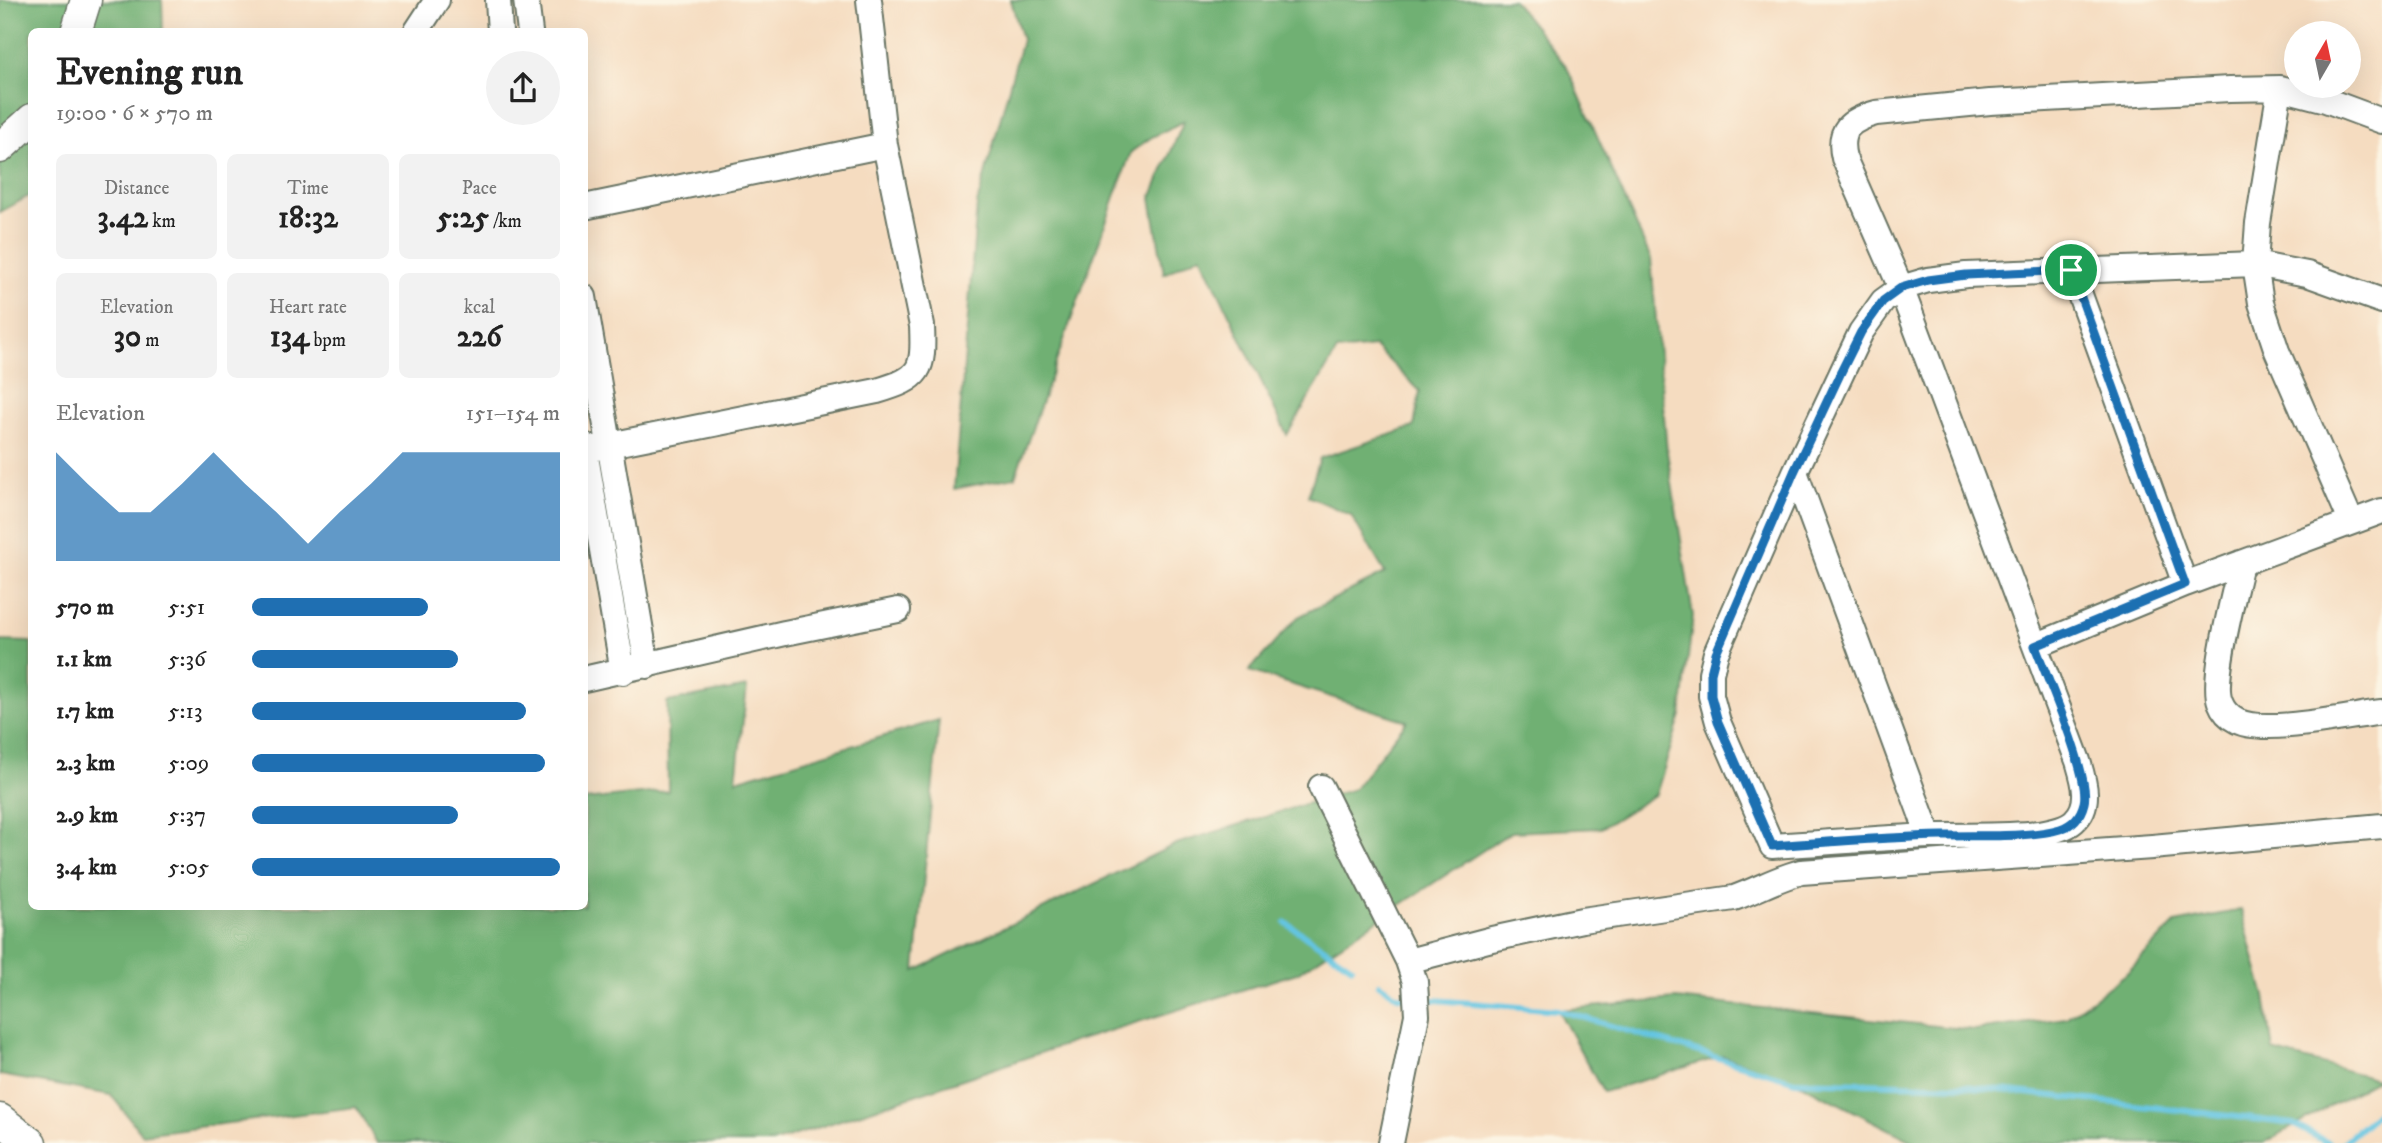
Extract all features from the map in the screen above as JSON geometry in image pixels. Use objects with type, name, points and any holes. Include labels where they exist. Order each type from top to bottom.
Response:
[{"type":"street","points":[[77,28],[86,0]]},
{"type":"street","points":[[419,28],[437,0]]},
{"type":"street","points":[[498,0],[500,28]]},
{"type":"street","points":[[526,0],[530,28]]},
{"type":"street","points":[[593,447],[877,391],[902,384],[914,376],[920,366],[923,348],[922,326],[886,145],[869,0]]},
{"type":"street","points":[[2280,88],[2258,223],[2255,264],[2261,303],[2277,351],[2351,521]]},
{"type":"street","points":[[1772,846],[1929,836],[2039,833],[2061,829],[2073,823],[2081,814],[2085,800],[2078,761],[1901,288],[1844,158],[1841,146],[1843,134],[1849,125],[1859,118],[1875,113],[1990,102],[2280,88],[2323,99],[2382,121]]},
{"type":"street","points":[[0,148],[28,123]]},
{"type":"street","points":[[588,206],[886,145]]},
{"type":"street","points":[[1783,876],[1718,722],[1711,696],[1711,673],[1716,653],[1794,472],[1861,332],[1883,301],[1901,288],[1928,280],[1966,275],[2255,264],[2307,274],[2382,302]]},
{"type":"street","points":[[2071,270],[2185,584]]},
{"type":"street","points":[[588,364],[593,447],[623,671]]},
{"type":"street","points":[[593,447],[647,666]]},
{"type":"street","points":[[1794,472],[1929,836]]},
{"type":"street","points":[[2035,646],[2185,584],[2382,511]]},
{"type":"street","points":[[2241,563],[2219,669],[2220,702],[2227,714],[2239,722],[2261,726],[2382,712]]},
{"type":"street","points":[[588,678],[898,610]]},
{"type":"street","points":[[1321,787],[1411,972],[1417,1015],[1391,1143]]},
{"type":"street","points":[[1411,972],[1492,939],[1582,920],[1734,898],[1783,876],[1813,871],[2152,847],[2382,826]]},
{"type":"street","points":[[0,1119],[31,1143]]},
{"type":"green space","points":[[0,0],[162,0],[163,28],[28,28],[28,197],[0,212]]},
{"type":"green space","points":[[1011,0],[1513,0],[1567,67],[1651,259],[1667,452],[1693,616],[1681,715],[1656,794],[1601,828],[1511,832],[1297,973],[1073,1042],[772,1143],[377,1143],[356,1107],[142,1134],[111,1095],[0,1075],[0,641],[28,642],[28,910],[588,910],[588,800],[668,791],[667,702],[747,687],[736,780],[939,720],[915,971],[1176,844],[1354,789],[1407,721],[1249,671],[1298,617],[1385,573],[1351,515],[1308,496],[1320,458],[1414,427],[1420,391],[1375,347],[1337,351],[1287,435],[1201,255],[1164,274],[1151,198],[1184,121],[1152,137],[1131,152],[1015,477],[954,489],[977,204],[1022,40]]},
{"type":"green space","points":[[2241,910],[2265,996],[2273,1051],[2378,1079],[2264,1143],[1916,1143],[1795,1081],[1723,1056],[1603,1092],[1558,1010],[1676,999],[1975,1030],[2066,1018],[2126,974],[2175,923]]},
{"type":"waterway","points":[[1286,923],[1352,967]]},
{"type":"waterway","points":[[1379,984],[1397,996],[1412,998]]},
{"type":"waterway","points":[[1423,999],[1558,1010],[1795,1081],[1964,1086],[2205,1113],[2293,1124],[2328,1143]]},
{"type":"waterway","points":[[2343,1143],[2382,1109]]},
{"type":"route","points":[[2071,270],[2185,584],[2035,646],[2078,761],[2085,800],[2081,814],[2073,823],[2061,829],[2039,833],[1929,836],[1772,846],[1718,722],[1711,696],[1711,673],[1716,653],[1794,472],[1861,332],[1883,301],[1901,288],[1928,280],[1966,275],[2071,270]]}]
